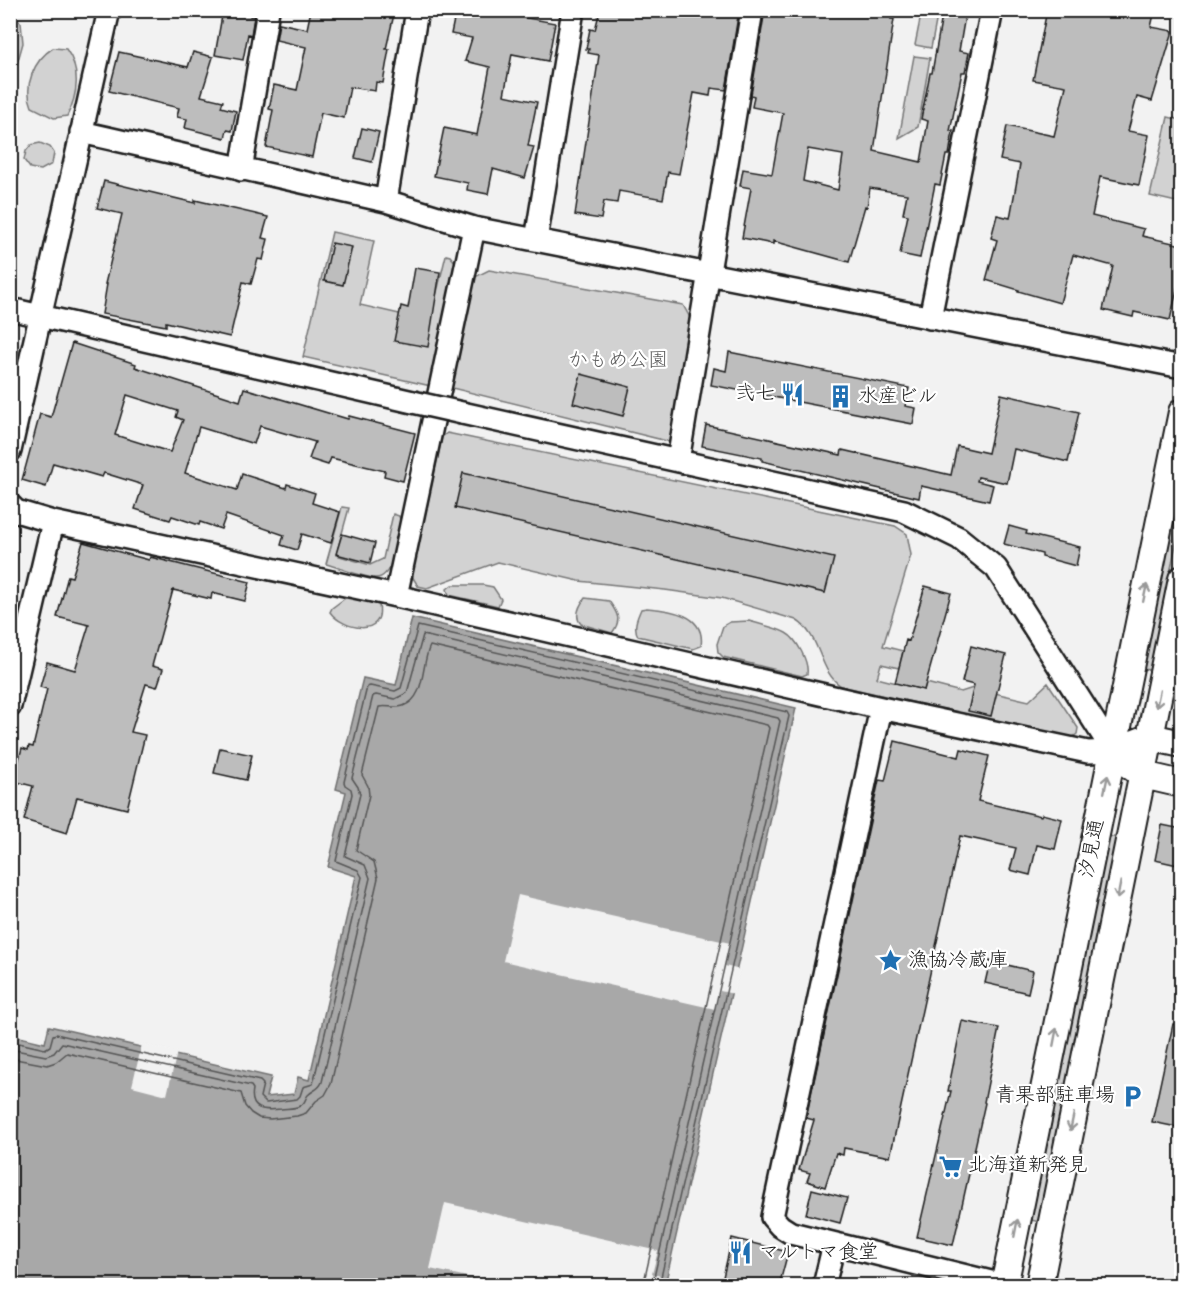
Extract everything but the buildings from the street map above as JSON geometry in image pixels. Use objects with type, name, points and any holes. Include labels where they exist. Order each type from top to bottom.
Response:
[{"type":"street","points":[[10,451],[109,10]]},
{"type":"street","points":[[241,170],[268,10]]},
{"type":"street","points":[[386,201],[417,10]]},
{"type":"street","points":[[536,240],[573,10]]},
{"type":"street","points":[[678,461],[752,10]]},
{"type":"street","points":[[930,318],[992,10]]},
{"type":"street","points":[[81,132],[386,201],[474,228],[1182,367]]},
{"type":"street","points":[[396,596],[474,228]]},
{"type":"street","points":[[10,309],[413,402],[904,511],[959,538],[996,568],[1113,751],[1143,776],[1182,784]]},
{"type":"street","name":"汐見通","points":[[1005,1285],[1182,412]]},
{"type":"street","points":[[10,505],[16,511],[53,522],[396,596],[881,708],[1088,752],[1113,751],[1150,737],[1182,744]]},
{"type":"street","points":[[10,706],[53,522]]},
{"type":"street","name":"汐見通","points":[[1039,1286],[1182,579]]},
{"type":"street","points":[[881,708],[772,1217],[791,1233],[1005,1285]]},
{"type":"street","points":[[824,1286],[834,1244]]},
{"type":"green space","points":[[11,10],[21,23],[23,43],[13,78],[10,78]]},
{"type":"green space","points":[[922,10],[938,11],[931,48],[915,45]]},
{"type":"green space","points":[[53,48],[66,49],[76,73],[71,108],[67,116],[54,118],[32,107],[29,91],[36,66],[40,59]]},
{"type":"green space","points":[[914,56],[930,58],[918,127],[899,138]]},
{"type":"green space","points":[[1168,117],[1181,120],[1181,203],[1150,196]]},
{"type":"green space","points":[[40,143],[50,147],[54,153],[52,164],[41,170],[30,168],[24,160],[26,151],[31,145]]},
{"type":"green space","points":[[332,232],[374,241],[360,305],[430,321],[446,255],[456,263],[431,386],[303,357]]},
{"type":"green space","name":"かもめ公園","points":[[489,270],[683,305],[694,325],[671,442],[448,387],[475,277]]},
{"type":"green space","points":[[447,433],[895,526],[907,534],[911,555],[883,646],[903,651],[899,668],[881,664],[877,678],[924,690],[926,683],[961,692],[973,688],[1029,701],[1048,683],[1078,728],[1077,734],[1071,738],[841,686],[828,672],[811,635],[796,620],[722,598],[579,581],[498,562],[427,588],[418,586],[412,576],[442,437]]},
{"type":"green space","points":[[342,507],[349,508],[336,555],[370,565],[383,559],[393,514],[399,516],[401,522],[394,555],[387,571],[382,576],[376,578],[365,576],[326,564]]},
{"type":"green space","points":[[1172,523],[1180,525],[1150,670],[1142,669]]},
{"type":"green space","points":[[452,585],[493,587],[501,599],[498,606],[449,595],[447,589]]},
{"type":"green space","points":[[348,596],[379,605],[379,616],[376,623],[362,628],[336,618],[330,612],[332,608]]},
{"type":"green space","points":[[585,598],[609,601],[618,617],[612,633],[581,624],[578,611]]},
{"type":"green space","points":[[641,609],[676,612],[692,620],[701,635],[701,646],[693,649],[638,636],[637,619]]},
{"type":"green space","points":[[749,621],[778,629],[790,636],[804,657],[807,674],[802,676],[723,657],[718,652],[717,644],[723,626],[730,622]]},
{"type":"green space","points":[[1109,836],[1118,838],[1040,1222],[1031,1220]]},
{"type":"water","points":[[412,618],[796,708],[665,1285],[11,1286],[11,1035],[45,1043],[49,1026],[271,1077],[266,1097],[294,1094],[298,1077],[309,1080],[356,876],[328,867],[346,792],[336,789],[363,678],[396,685]]},
{"type":"pier","points":[[518,895],[730,943],[725,966],[740,970],[734,994],[720,991],[715,1009],[503,961]]},
{"type":"pier","points":[[142,1044],[177,1052],[167,1095],[132,1086]]},
{"type":"pier","points":[[445,1203],[658,1251],[652,1274],[670,1278],[668,1286],[505,1285],[430,1269]]},
{"type":"place","name":"弐七","points":[[793,394]]},
{"type":"place","name":"水産ビル","points":[[840,397]]},
{"type":"place","name":"漁協冷蔵庫","points":[[890,961]]},
{"type":"place","name":"青果部駐車場","points":[[1133,1096]]},
{"type":"place","name":"北海道新発見","points":[[950,1166]]},
{"type":"place","name":"マルトマ食堂","points":[[741,1253]]}]
